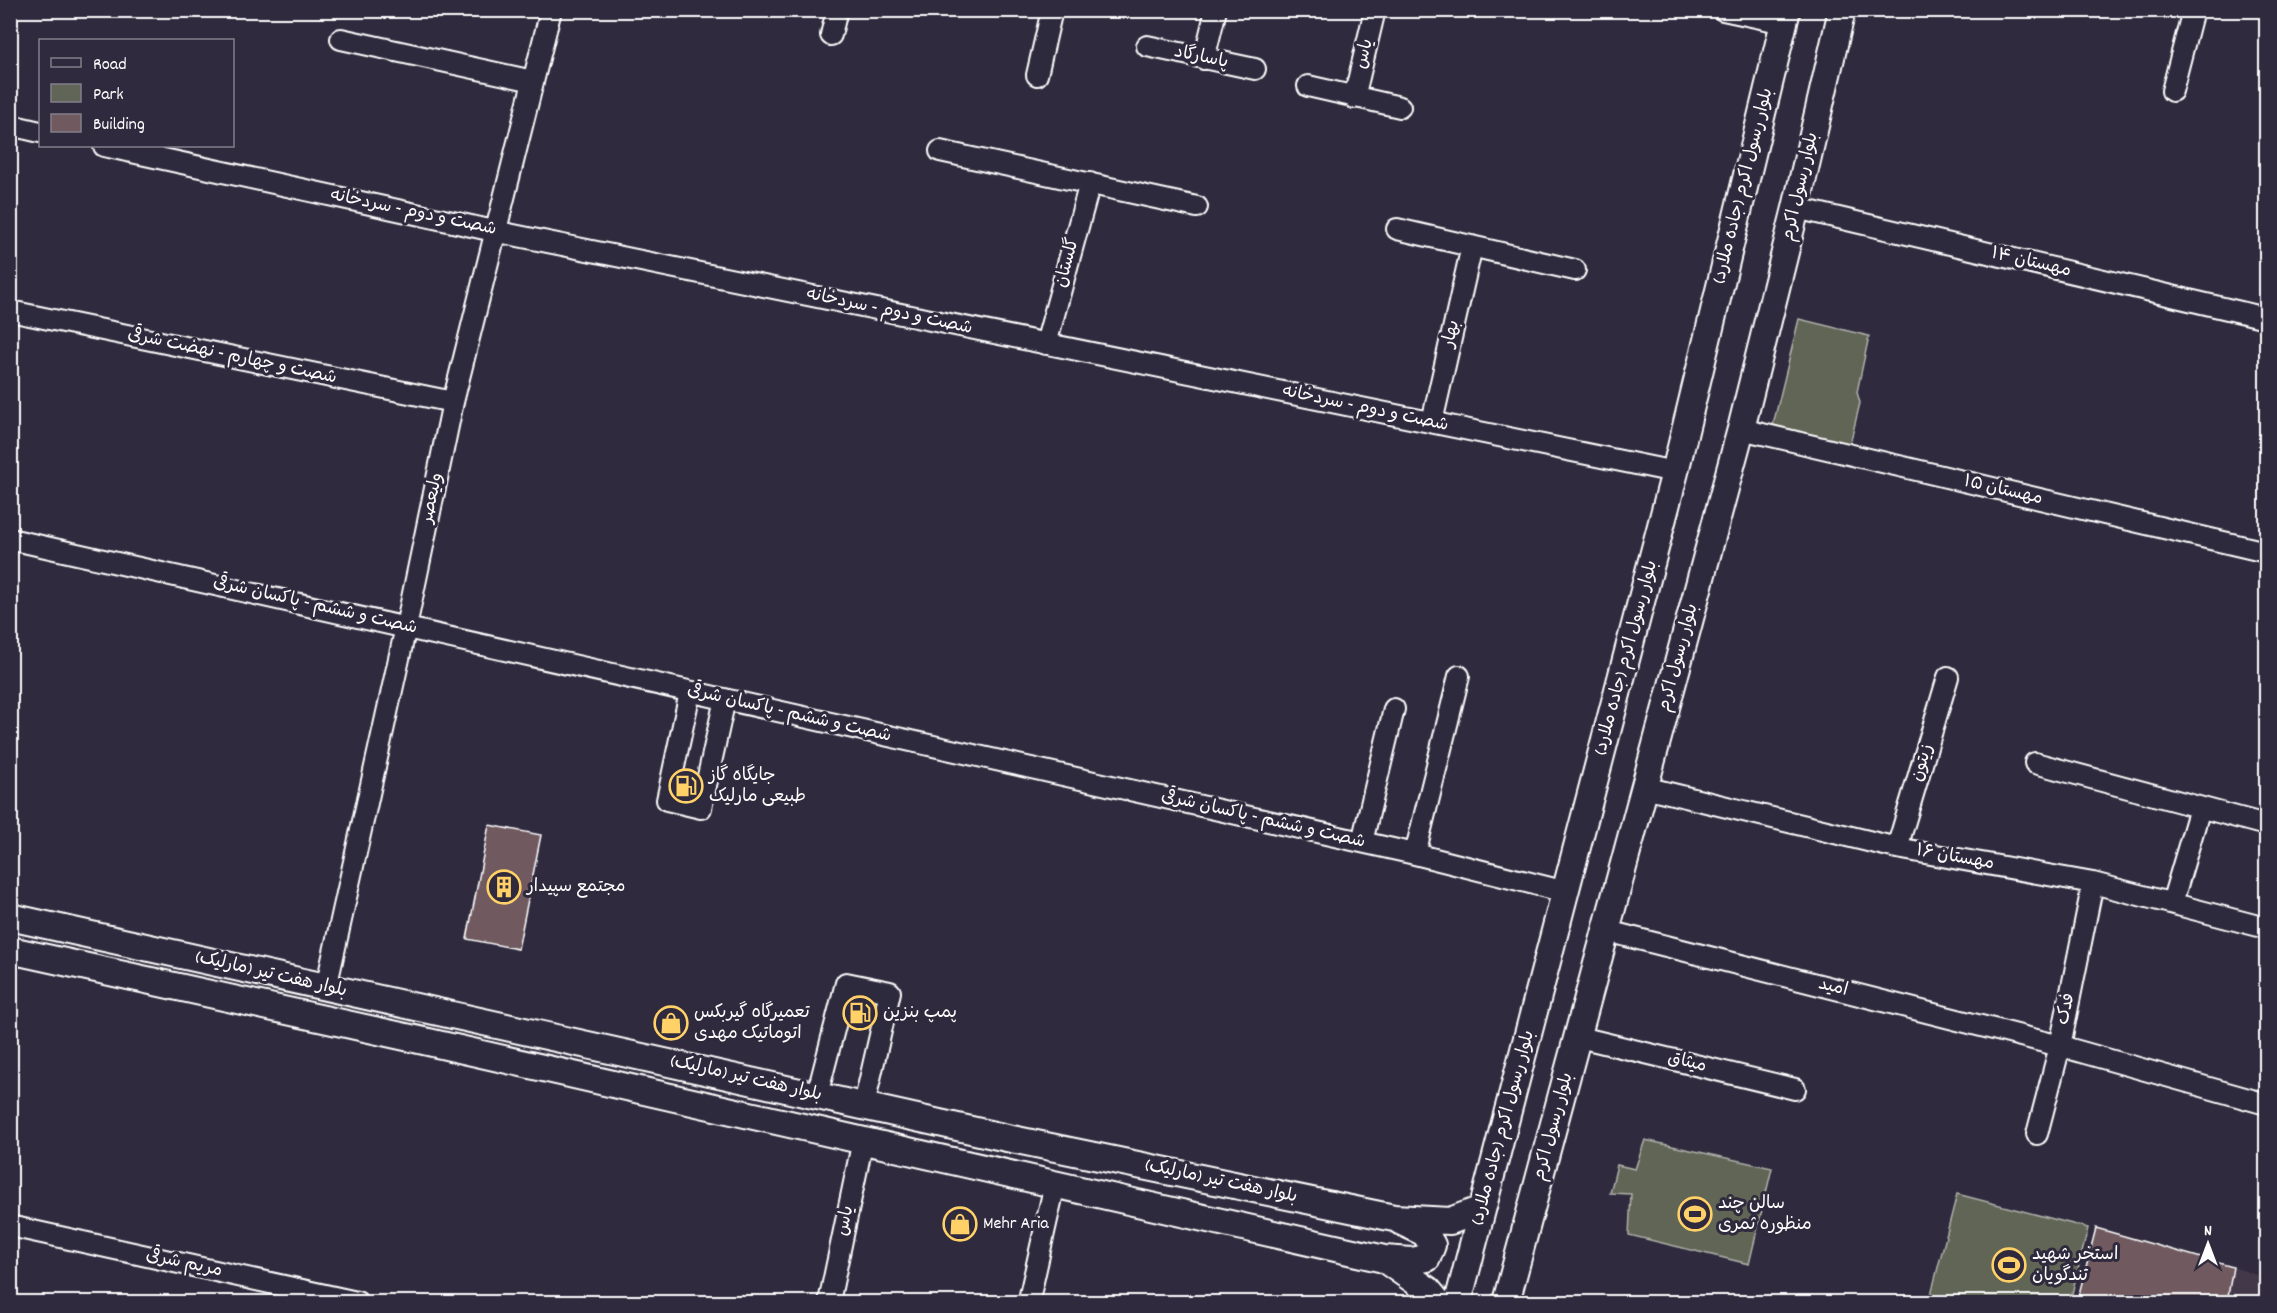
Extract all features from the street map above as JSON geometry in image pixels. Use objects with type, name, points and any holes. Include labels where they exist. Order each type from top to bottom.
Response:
[{"type":"main road","name":"بلوار رسول اکرم","points":[[1506,1302],[1741,429],[1842,10]]},
{"type":"main road","name":"بلوار رسول اکرم (جاده ملارد)","points":[[1458,1302],[1675,472],[1786,17]]},
{"type":"main road","name":"بلوار هفت تیر (مارلیک)","points":[[10,917],[1007,1138],[1394,1218],[1450,1221],[1482,1209]]},
{"type":"main road","name":"بلوار هفت تیر (مارلیک)","points":[[10,950],[1384,1259],[1428,1290],[1438,1302]]},
{"type":"main road","points":[[1384,1259],[1412,1261],[1427,1258],[1432,1245],[1425,1233],[1394,1218]]},
{"type":"street","name":"ولیعصر","points":[[326,988],[453,402],[551,10]]},
{"type":"street","points":[[831,36],[837,10]]},
{"type":"street","points":[[1037,75],[1052,10]]},
{"type":"street","points":[[1204,59],[1216,10]]},
{"type":"street","name":"یاس","points":[[1354,98],[1375,10]]},
{"type":"street","points":[[1723,10],[1786,17]]},
{"type":"street","points":[[2172,91],[2193,10]]},
{"type":"street","points":[[341,39],[533,81]]},
{"type":"street","name":"پاسارگاد","points":[[1147,46],[1255,69]]},
{"type":"street","points":[[1308,86],[1400,107]]},
{"type":"street","points":[[10,125],[39,132]]},
{"type":"street","name":"شصت و دوم - سردخانه","points":[[109,147],[495,231],[1675,472]]},
{"type":"street","points":[[940,151],[1197,207]]},
{"type":"street","name":"گلستان","points":[[1046,344],[1090,183]]},
{"type":"street","name":"مهستان ۱۴","points":[[1796,208],[2266,318]]},
{"type":"street","points":[[1397,229],[1575,270]]},
{"type":"street","name":"بهار","points":[[1432,422],[1472,246]]},
{"type":"street","name":"شصت و چهارم - نهضت شرقی","points":[[10,311],[453,402]]},
{"type":"street","name":"مهستان ۱۵","points":[[1741,429],[2266,552]]},
{"type":"street","name":"شصت و ششم - پاکسان شرقی","points":[[10,539],[1415,854],[1566,892]]},
{"type":"street","points":[[1415,854],[1459,676]]},
{"type":"street","name":"زیتون","points":[[1897,848],[1948,677]]},
{"type":"street","points":[[690,692],[667,800],[701,808],[725,699]]},
{"type":"street","points":[[1362,842],[1394,709]]},
{"type":"street","points":[[2035,763],[2266,825]]},
{"type":"street","name":"مهستان ۱۶","points":[[1644,787],[1897,848],[2093,883],[2266,928]]},
{"type":"street","points":[[2172,903],[2200,808]]},
{"type":"street","name":"فدک","points":[[2037,1134],[2060,1046],[2093,883]]},
{"type":"street","name":"امید","points":[[1607,931],[2060,1046],[2266,1104]]},
{"type":"street","points":[[815,1095],[846,983],[890,992],[864,1105]]},
{"type":"street","name":"میثاق","points":[[1579,1037],[1795,1089]]},
{"type":"street","name":"یاس","points":[[829,1302],[863,1140]]},
{"type":"street","points":[[1030,1295],[1056,1184]]},
{"type":"street","name":"مریم شرقی","points":[[10,1226],[357,1302]]},
{"type":"shaded area","points":[[2233,1267],[2266,1278],[2266,1302],[2227,1302]]},
{"type":"green space","points":[[1799,319],[1869,336],[1857,392],[1860,403],[1850,444],[1773,425]]},
{"type":"green space","name":"سالن چند منظوره ثمری","points":[[1645,1140],[1772,1168],[1749,1264],[1629,1235],[1631,1194],[1610,1193],[1617,1165],[1635,1169]]},
{"type":"green space","name":"استخر شهید تندگویان","points":[[1957,1194],[2088,1228],[2070,1302],[1929,1302]]},
{"type":"building","name":"مجتمع سپیدار","points":[[489,825],[541,835],[518,949],[467,939]]},
{"type":"building","points":[[2096,1228],[2233,1267],[2227,1302],[2077,1302]]},
{"type":"place","name":"جایگاه گاز طبیعی مارلیک","points":[[686,786]]},
{"type":"place","name":"مجتمع سپیدار","points":[[504,887]]},
{"type":"place","name":"پمپ بنزین","points":[[860,1013]]},
{"type":"place","name":"تعمیرگاه گیربکس اتوماتیک مهدی","points":[[671,1023]]},
{"type":"place","name":"سالن چند منظوره ثمری","points":[[1695,1214]]},
{"type":"place","name":"Mehr Aria","points":[[960,1224]]},
{"type":"place","name":"استخر شهید تندگویان","points":[[2009,1265]]}]
